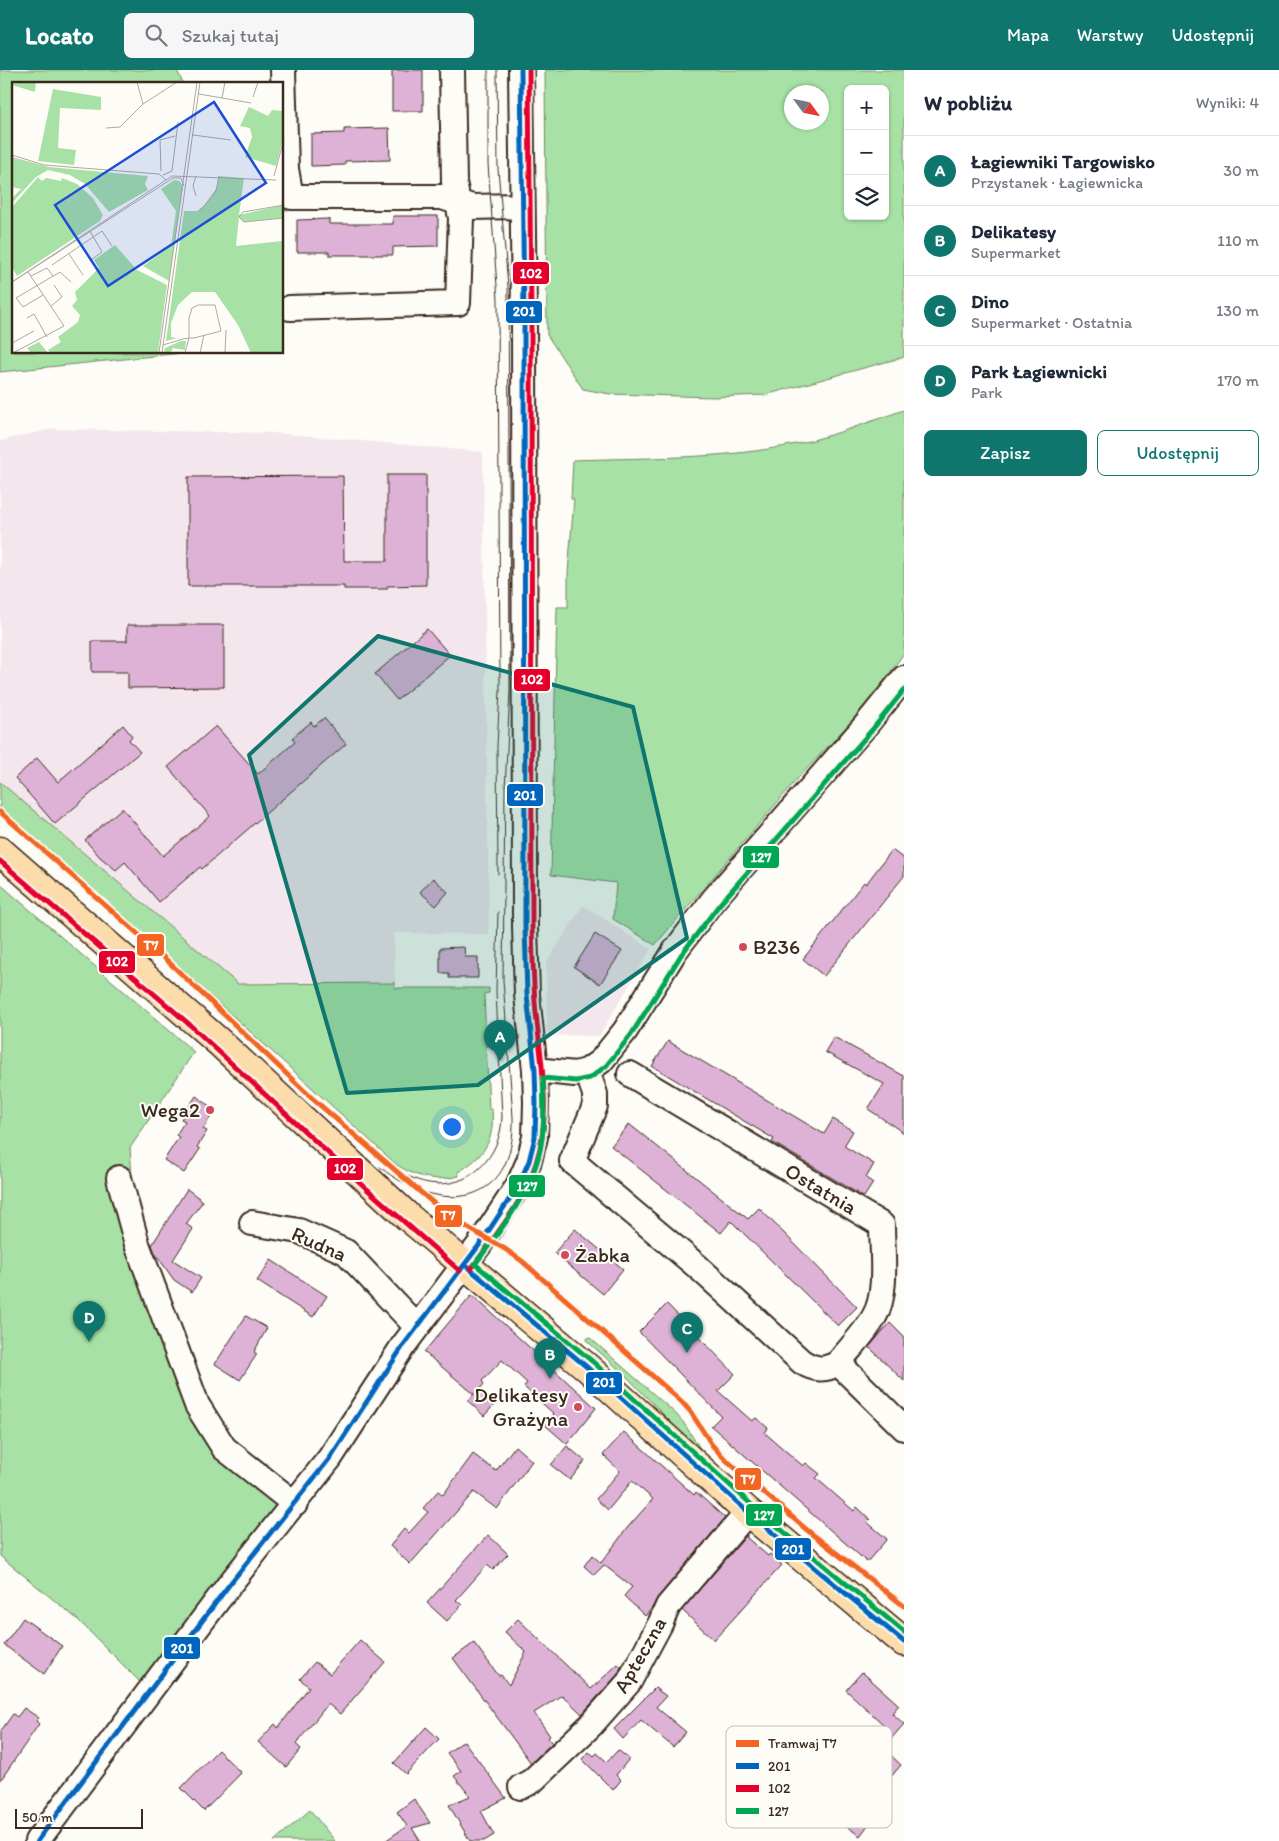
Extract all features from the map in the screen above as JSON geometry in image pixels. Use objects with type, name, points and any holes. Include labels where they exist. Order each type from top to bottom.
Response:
[{"type":"main road","points":[[0,851],[220,1043],[368,1182],[588,1368],[748,1512],[904,1642]]},
{"type":"street","points":[[290,308],[458,303],[461,218],[454,182],[452,70]]},
{"type":"street","points":[[38,1841],[228,1585],[295,1504],[330,1458],[365,1402],[417,1327],[465,1265],[505,1208],[518,1186],[529,1161],[535,1137],[536,1103],[535,1070],[527,995],[525,926],[524,316],[521,70]]},
{"type":"street","points":[[284,103],[286,169],[291,198],[442,197],[472,207],[522,206]]},
{"type":"street","points":[[535,1070],[575,1074],[587,1072],[601,1061],[614,1045],[675,951],[712,900],[866,726],[904,678]]},
{"type":"street","points":[[587,1072],[595,1094],[595,1106],[572,1161],[690,1260],[802,1362],[812,1368],[820,1369],[829,1369],[838,1363],[904,1428]]},
{"type":"street","name":"Ostatnia","points":[[630,1074],[882,1225],[882,1290],[880,1303],[874,1317],[838,1363]]},
{"type":"street","points":[[119,1178],[137,1244],[197,1405],[224,1448],[295,1504]]},
{"type":"street","name":"Rudna","points":[[252,1223],[299,1231],[346,1252],[417,1327]]},
{"type":"street","name":"Apteczna","points":[[521,1787],[532,1781],[591,1725],[629,1682],[668,1606],[748,1512]]},
{"type":"highlighted area","points":[[378,636],[633,707],[687,938],[478,1085],[347,1093],[249,755]]},
{"type":"shaded area","points":[[52,429],[276,433],[483,452],[489,934],[394,933],[395,983],[238,984],[0,782],[0,441]]},
{"type":"shaded area","points":[[583,905],[651,949],[599,1036],[547,1035],[546,963]]},
{"type":"green space","points":[[0,70],[177,70],[182,82],[12,82],[12,354],[172,354],[0,372]]},
{"type":"green space","points":[[545,70],[904,70],[904,357],[765,395],[713,397],[610,394],[583,389],[547,335]]},
{"type":"green space","points":[[904,410],[904,653],[867,705],[799,777],[655,945],[613,919],[616,883],[551,875],[557,607],[568,607],[568,573],[574,499],[571,499],[573,460],[694,456],[754,451],[813,440]]},
{"type":"green space","points":[[0,782],[238,984],[395,983],[395,988],[489,988],[489,993],[484,994],[489,1109],[492,1110],[492,1130],[486,1147],[481,1154],[458,1172],[459,1176],[450,1178],[427,1178],[397,1165],[158,948],[0,810]]},
{"type":"green space","points":[[0,884],[194,1052],[130,1148],[137,1244],[220,1440],[295,1504],[149,1691],[77,1619],[0,1556]]},
{"type":"green space","points":[[589,1337],[675,1413],[707,1459],[624,1374],[586,1340]]},
{"type":"green space","points":[[310,1810],[335,1841],[274,1841]]},
{"type":"building","points":[[392,70],[423,70],[423,111],[392,111]]},
{"type":"building","points":[[389,128],[390,160],[345,161],[345,165],[311,166],[311,134],[344,133],[344,129]]},
{"type":"building","points":[[393,216],[438,216],[438,246],[393,247],[393,255],[329,255],[329,252],[297,252],[297,220],[329,219],[329,224],[393,224]]},
{"type":"building","points":[[387,475],[426,475],[426,585],[387,586],[387,589],[344,589],[344,586],[188,586],[188,477],[343,476],[344,561],[387,561]]},
{"type":"building","points":[[127,625],[224,625],[224,687],[128,688],[128,672],[92,672],[92,641],[127,641]]},
{"type":"building","points":[[427,629],[450,655],[397,700],[375,674]]},
{"type":"building","points":[[324,718],[346,744],[202,869],[200,867],[159,902],[125,862],[116,870],[100,857],[85,840],[122,808],[163,856],[210,816],[168,767],[216,726],[258,774],[295,742],[292,738],[311,722],[314,726]]},
{"type":"building","points":[[123,725],[132,736],[129,740],[140,752],[55,824],[15,778],[37,758],[58,782]]},
{"type":"building","points":[[892,850],[904,859],[904,876],[824,976],[803,959]]},
{"type":"building","points":[[433,878],[448,892],[436,906],[420,892]]},
{"type":"building","points":[[595,934],[622,951],[600,984],[574,967]]},
{"type":"building","points":[[464,947],[465,957],[478,957],[478,978],[449,978],[449,973],[440,973],[440,948]]},
{"type":"building","points":[[834,1037],[904,1076],[904,1133],[868,1109],[884,1084],[825,1052]]},
{"type":"building","points":[[668,1041],[824,1134],[833,1119],[853,1131],[844,1146],[874,1164],[866,1178],[873,1183],[864,1197],[772,1142],[774,1139],[652,1066]]},
{"type":"building","points":[[196,1096],[215,1110],[203,1129],[207,1131],[197,1147],[200,1149],[184,1173],[164,1160],[179,1137],[176,1135],[185,1121],[181,1119]]},
{"type":"building","points":[[629,1124],[748,1219],[759,1208],[857,1307],[838,1326],[731,1221],[721,1233],[611,1146]]},
{"type":"building","points":[[187,1189],[203,1201],[186,1224],[193,1229],[173,1260],[201,1278],[192,1292],[174,1280],[155,1253],[152,1245]]},
{"type":"building","points":[[575,1229],[623,1269],[603,1294],[554,1253]]},
{"type":"building","points":[[271,1260],[327,1296],[313,1317],[257,1281]]},
{"type":"building","points":[[472,1295],[596,1408],[567,1444],[545,1425],[554,1414],[524,1387],[527,1383],[502,1360],[482,1381],[484,1384],[479,1390],[495,1404],[484,1416],[468,1401],[474,1394],[424,1352]]},
{"type":"building","points":[[667,1304],[735,1374],[718,1391],[752,1421],[756,1418],[768,1428],[765,1433],[803,1466],[806,1463],[820,1474],[816,1478],[854,1511],[857,1507],[870,1519],[867,1522],[887,1539],[867,1562],[711,1426],[721,1416],[639,1332]]},
{"type":"building","points":[[246,1316],[267,1328],[254,1352],[257,1354],[240,1380],[215,1364]]},
{"type":"building","points":[[890,1323],[904,1337],[904,1381],[869,1347]]},
{"type":"building","points":[[624,1432],[694,1495],[696,1492],[725,1518],[658,1597],[645,1616],[624,1596],[632,1587],[604,1565],[594,1575],[584,1566],[592,1555],[601,1563],[628,1527],[653,1499],[632,1481],[608,1510],[596,1499],[620,1471],[603,1455]]},
{"type":"building","points":[[515,1446],[532,1461],[497,1509],[474,1492],[410,1564],[390,1546],[404,1529],[409,1533],[428,1512],[423,1508],[438,1491],[443,1495],[473,1454],[496,1471]]},
{"type":"building","points":[[567,1446],[585,1461],[570,1480],[551,1465]]},
{"type":"building","points":[[488,1535],[508,1554],[493,1570],[487,1565],[456,1600],[462,1605],[447,1621],[427,1603]]},
{"type":"building","points":[[747,1535],[747,1538],[768,1556],[770,1554],[782,1565],[714,1640],[682,1610]]},
{"type":"building","points":[[23,1618],[62,1646],[44,1674],[4,1645]]},
{"type":"building","points":[[518,1619],[591,1689],[618,1664],[621,1667],[618,1674],[582,1714],[562,1695],[534,1713],[550,1736],[548,1738],[552,1743],[531,1763],[453,1658],[474,1643],[499,1676],[501,1675],[509,1685],[526,1652],[505,1632]]},
{"type":"building","points":[[360,1640],[385,1662],[340,1714],[328,1704],[296,1744],[301,1749],[286,1767],[258,1742],[275,1724],[278,1728],[309,1687],[300,1679],[315,1662],[330,1674]]},
{"type":"building","points":[[862,1672],[899,1705],[892,1713],[904,1724],[892,1738],[892,1726],[883,1726],[846,1690]]},
{"type":"building","points":[[655,1688],[666,1696],[656,1707],[686,1732],[673,1747],[641,1720],[623,1739],[614,1729]]},
{"type":"building","points":[[24,1708],[39,1718],[36,1721],[39,1724],[0,1781],[0,1732],[13,1714],[17,1717]]},
{"type":"building","points":[[426,1727],[439,1739],[406,1774],[394,1763]]},
{"type":"building","points":[[464,1741],[506,1798],[481,1811],[494,1835],[484,1841],[470,1841],[449,1805],[470,1796],[454,1776],[461,1771],[447,1753]]},
{"type":"building","points":[[218,1750],[241,1773],[204,1811],[181,1788]]},
{"type":"building","points":[[618,1750],[629,1759],[616,1775],[621,1780],[613,1790],[582,1759],[589,1752],[594,1756],[597,1753],[607,1762]]},
{"type":"building","points":[[892,1756],[901,1765],[892,1776]]},
{"type":"building","points":[[414,1799],[430,1823],[412,1828],[420,1841],[385,1841],[407,1826],[397,1812]]},
{"type":"building","points":[[849,1828],[866,1828],[860,1836]]},
{"type":"tram line","points":[[488,70],[488,164],[498,300],[500,691],[497,745],[498,874]]},
{"type":"tram line","points":[[380,1167],[403,1183],[427,1193],[449,1197],[470,1194],[488,1186],[502,1170],[511,1147],[513,1117],[503,980],[505,789],[510,691],[508,286],[498,169],[497,70]]},
{"type":"tram line","name":"T7","points":[[0,812],[156,950],[313,1099],[451,1218],[522,1261],[681,1401],[690,1411],[712,1445],[725,1459],[807,1530],[904,1606]]},
{"type":"tram line","points":[[382,1158],[416,1180],[444,1184],[458,1181],[481,1167],[496,1145],[502,1117],[496,991],[498,912]]},
{"type":"transit line","name":"201","points":[[37,1841],[229,1585],[330,1458],[403,1346],[480,1244],[518,1186],[529,1161],[535,1137],[536,1103],[535,1070],[527,995],[525,926],[524,316],[521,70]]},
{"type":"transit line","name":"102","points":[[471,1269],[508,1219],[524,1192],[541,1145],[544,1107],[544,1088],[535,1002],[532,926],[529,70]]},
{"type":"transit line","name":"127","points":[[904,690],[872,730],[719,905],[681,955],[631,1035],[606,1066],[590,1078],[576,1081],[543,1078],[543,1127],[539,1155],[534,1170],[521,1199],[475,1264],[593,1362],[753,1506],[904,1632]]},
{"type":"transit line","name":"102","points":[[0,861],[190,1025],[367,1189],[460,1271]]},
{"type":"transit line","name":"201","points":[[465,1265],[588,1368],[748,1512],[904,1642]]},
{"type":"place","name":"B236","points":[[743,947]]},
{"type":"place","name":"Łagiewniki Targowisko","points":[[500,1061]]},
{"type":"place","name":"Wega2","points":[[210,1110]]},
{"type":"place","name":"Żabka","points":[[565,1255]]},
{"type":"place","name":"Park Łagiewnicki","points":[[89,1342]]},
{"type":"place","name":"Dino","points":[[687,1353]]},
{"type":"place","name":"Delikatesy","points":[[550,1379]]},
{"type":"place","name":"Delikatesy Grażyna","points":[[578,1407]]}]
